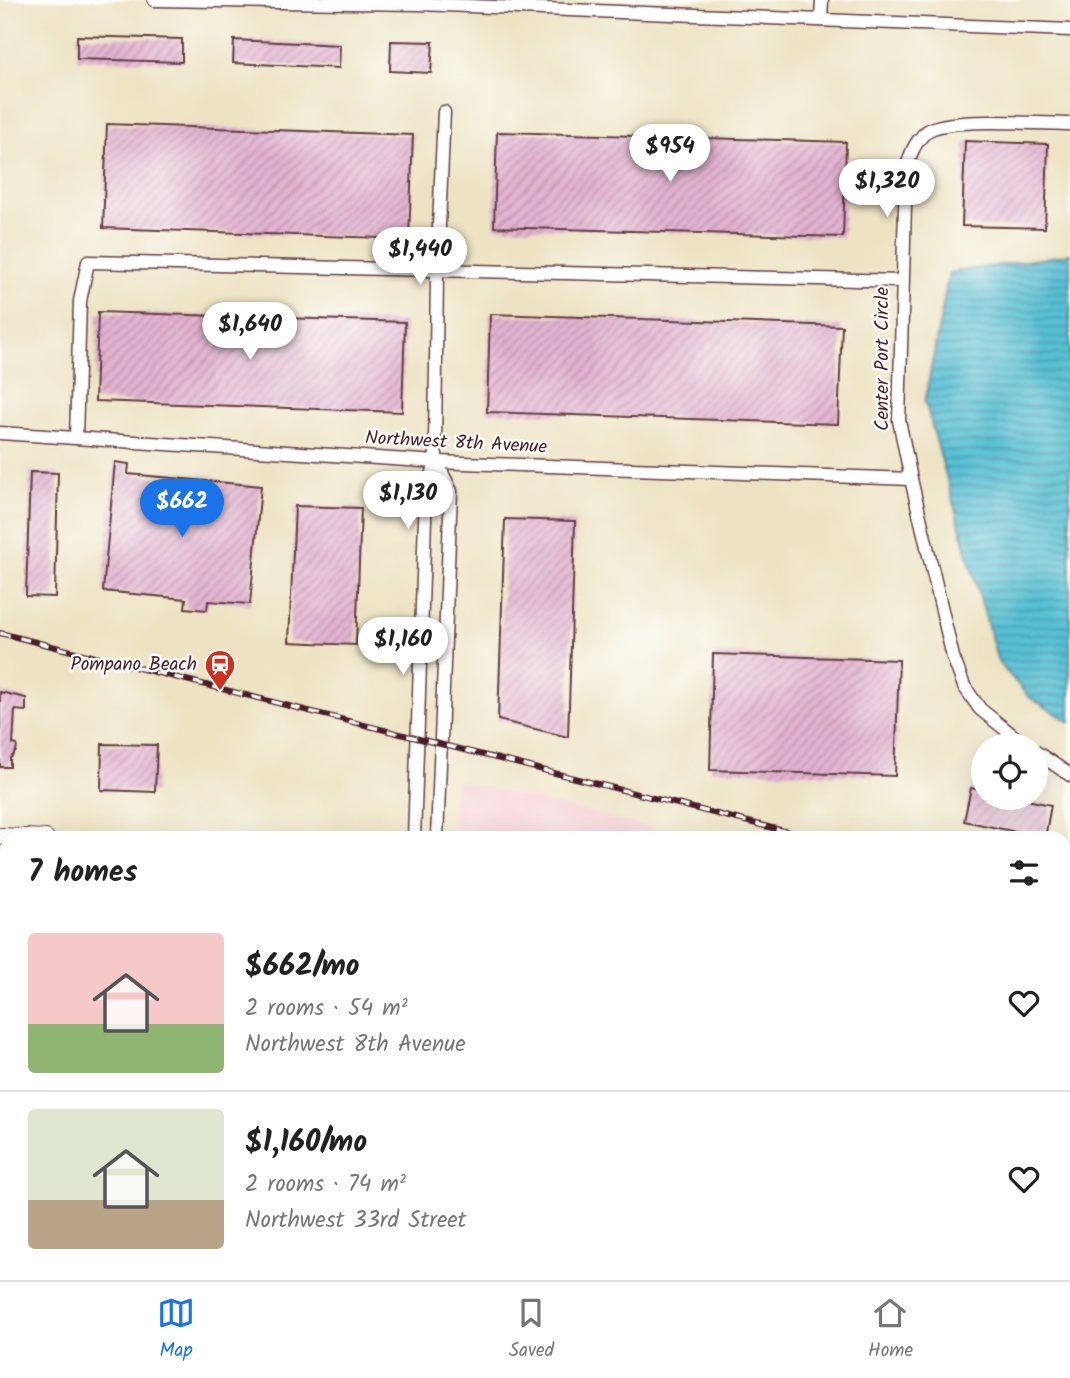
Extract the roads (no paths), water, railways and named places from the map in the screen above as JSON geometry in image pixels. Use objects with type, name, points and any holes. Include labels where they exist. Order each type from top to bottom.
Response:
[{"type":"street","points":[[154,0],[419,4],[1070,30]]},
{"type":"street","points":[[648,0],[648,15]]},
{"type":"street","points":[[821,20],[822,0]]},
{"type":"street","points":[[414,831],[426,490],[436,462],[437,271],[444,112]]},
{"type":"street","name":"Center Port Circle","points":[[1010,733],[980,709],[964,686],[953,657],[899,420],[906,170],[913,147],[928,130],[950,123],[1070,124]]},
{"type":"street","points":[[76,438],[80,301],[88,262],[902,281]]},
{"type":"street","name":"Northwest 8th Avenue","points":[[0,433],[436,462],[911,479]]},
{"type":"street","points":[[436,462],[451,491],[437,831]]},
{"type":"street","points":[[1048,760],[1070,775]]},
{"type":"water","points":[[1070,254],[1070,722],[1029,697],[998,662],[925,401],[949,273]]},
{"type":"railway","points":[[0,633],[784,831]]},
{"type":"place","name":"Pompano Beach","points":[[220,692]]}]
